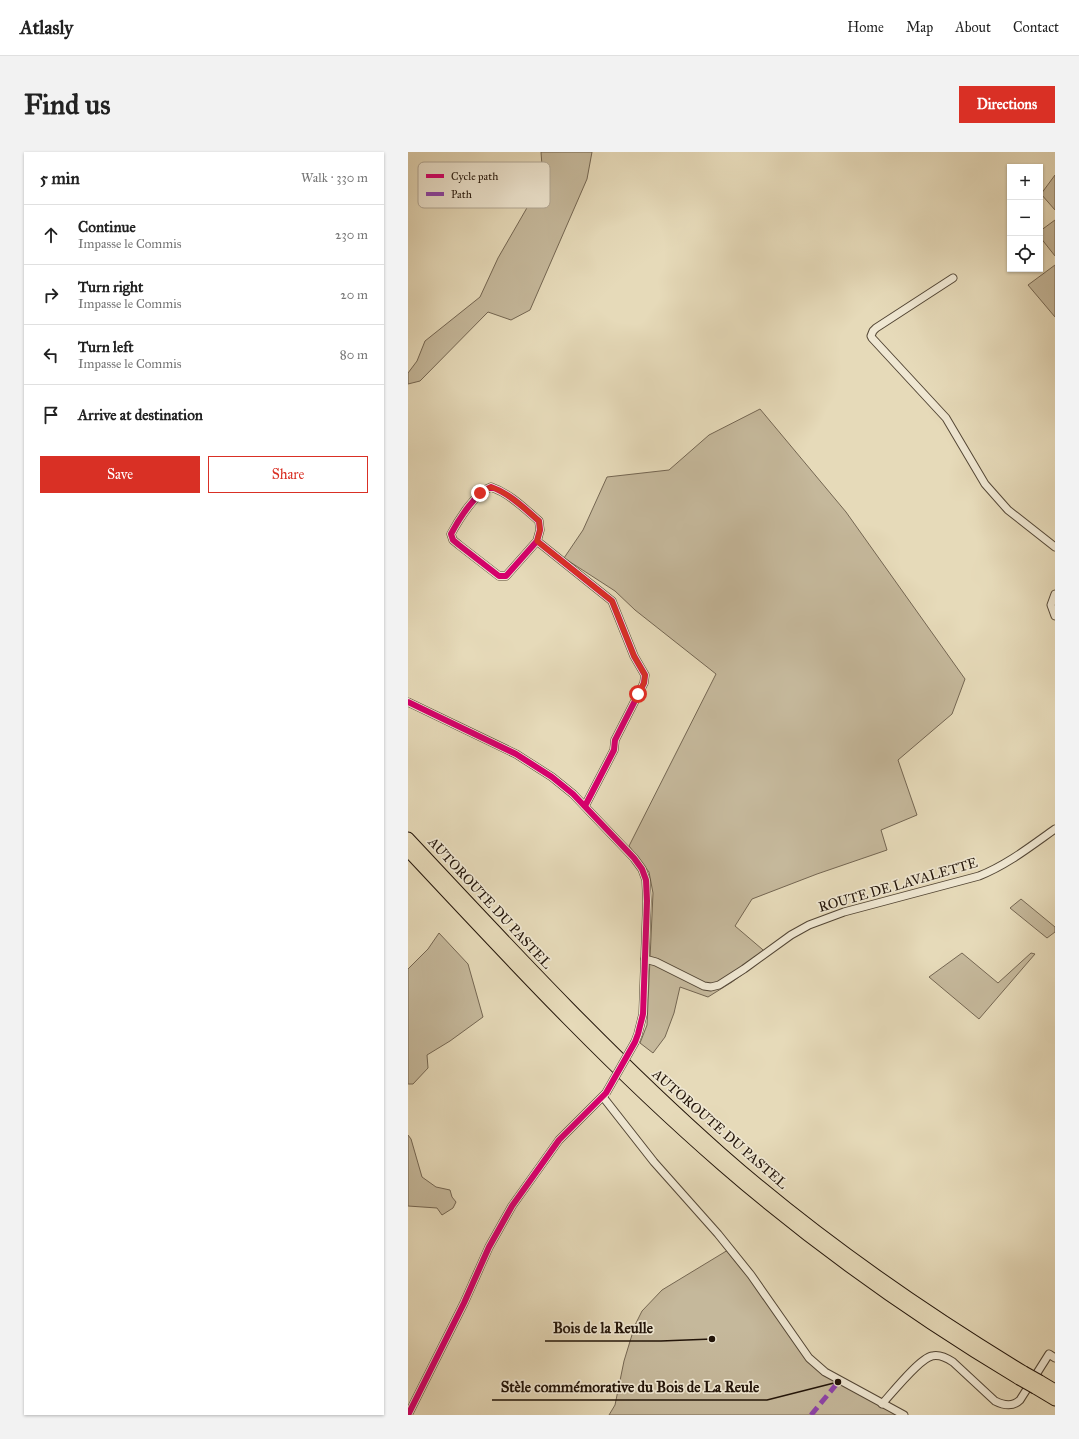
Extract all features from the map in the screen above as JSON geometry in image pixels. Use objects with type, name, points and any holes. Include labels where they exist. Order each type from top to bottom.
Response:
[{"type":"highway","name":"AUTOROUTE DU PASTEL","points":[[408,838],[529,966],[618,1057],[722,1154],[808,1225],[868,1269],[1021,1375]]},
{"type":"highway","name":"AUTOROUTE DU PASTEL","points":[[408,851],[545,996],[655,1105],[722,1165],[800,1229],[867,1279],[968,1348],[1038,1385],[1055,1400]]},
{"type":"highway","name":"AUTOROUTE DU PASTEL","points":[[1038,1385],[1055,1390]]},
{"type":"street","points":[[953,278],[876,328],[871,336],[946,418],[985,484],[1008,510],[1055,547]]},
{"type":"street","points":[[491,487],[511,498],[539,521],[540,530],[537,541],[506,576],[502,577],[453,540],[451,534],[480,493],[491,487]]},
{"type":"street","points":[[537,541],[612,601],[634,656],[645,675],[644,683],[615,740],[614,750],[585,806]]},
{"type":"street","points":[[1055,594],[1051,605],[1055,616]]},
{"type":"street","points":[[408,702],[516,754],[552,777],[573,794],[625,847],[642,869],[646,880],[647,891],[643,1014],[635,1042],[604,1095],[574,1124],[552,1149],[512,1206],[500,1226],[464,1303],[408,1415]]},
{"type":"street","name":"ROUTE DE LAVALETTE","points":[[645,959],[649,959],[704,986],[711,987],[719,985],[791,935],[809,925],[863,906],[993,871],[1055,829]]},
{"type":"street","points":[[645,968],[664,966]]},
{"type":"street","points":[[604,1095],[654,1162],[751,1275],[810,1358],[825,1372],[904,1415]]},
{"type":"street","points":[[882,1404],[921,1362],[929,1356],[935,1355],[953,1362],[995,1401],[1003,1404],[1016,1404],[1049,1354],[1055,1358]]},
{"type":"shaded area","points":[[541,152],[592,152],[587,179],[530,310],[511,320],[488,312],[420,381],[408,384],[408,373],[417,361],[425,341],[480,297],[498,258],[527,208],[550,208],[550,162],[542,162]]},
{"type":"shaded area","points":[[1055,175],[1055,210],[1043,196],[1043,191]]},
{"type":"shaded area","points":[[1055,220],[1055,256],[1043,241],[1043,229]]},
{"type":"shaded area","points":[[1055,265],[1055,317],[1028,285]]},
{"type":"shaded area","points":[[760,409],[846,512],[965,679],[952,714],[898,760],[917,815],[881,830],[887,850],[817,874],[752,899],[735,926],[769,955],[732,982],[708,997],[680,987],[674,1013],[665,1037],[653,1053],[640,1043],[647,1025],[653,893],[649,872],[629,846],[716,674],[635,610],[615,591],[564,558],[583,530],[607,477],[669,470],[709,435]]},
{"type":"shaded area","points":[[1021,899],[1055,927],[1055,932],[1047,938],[1010,908]]},
{"type":"shaded area","points":[[439,933],[468,964],[483,1017],[450,1041],[427,1055],[428,1068],[413,1084],[408,1084],[408,969],[428,949]]},
{"type":"shaded area","points":[[962,953],[998,983],[1031,953],[1035,954],[979,1019],[929,977]]},
{"type":"shaded area","points":[[408,1135],[411,1139],[422,1177],[436,1187],[450,1190],[452,1197],[456,1202],[453,1208],[442,1215],[437,1208],[408,1206]]},
{"type":"shaded area","points":[[728,1250],[736,1258],[802,1353],[898,1415],[609,1415],[615,1405],[624,1361],[635,1325],[642,1311],[662,1290]]},
{"type":"marked path","points":[[811,1415],[840,1380]]},
{"type":"cycle path","points":[[537,541],[506,576],[499,576],[453,540],[451,534],[463,514],[474,500],[485,490],[491,487],[516,501],[539,521],[540,530],[537,541],[612,601],[634,656],[645,675],[644,683],[615,740],[614,750],[585,806]]},
{"type":"cycle path","points":[[408,702],[516,754],[552,777],[573,794],[634,858],[642,869],[646,880],[647,901],[643,1014],[635,1042],[606,1093],[559,1140],[512,1206],[489,1247],[464,1303],[408,1415]]},
{"type":"place","name":"Bois de la Reulle","points":[[712,1339]]},
{"type":"place","name":"Stèle commémorative du Bois de La Reule","points":[[838,1382]]},
{"type":"route","points":[[480,493],[491,487],[511,498],[539,521],[540,530],[537,541],[612,601],[634,656],[645,675],[644,683],[638,694]]}]
